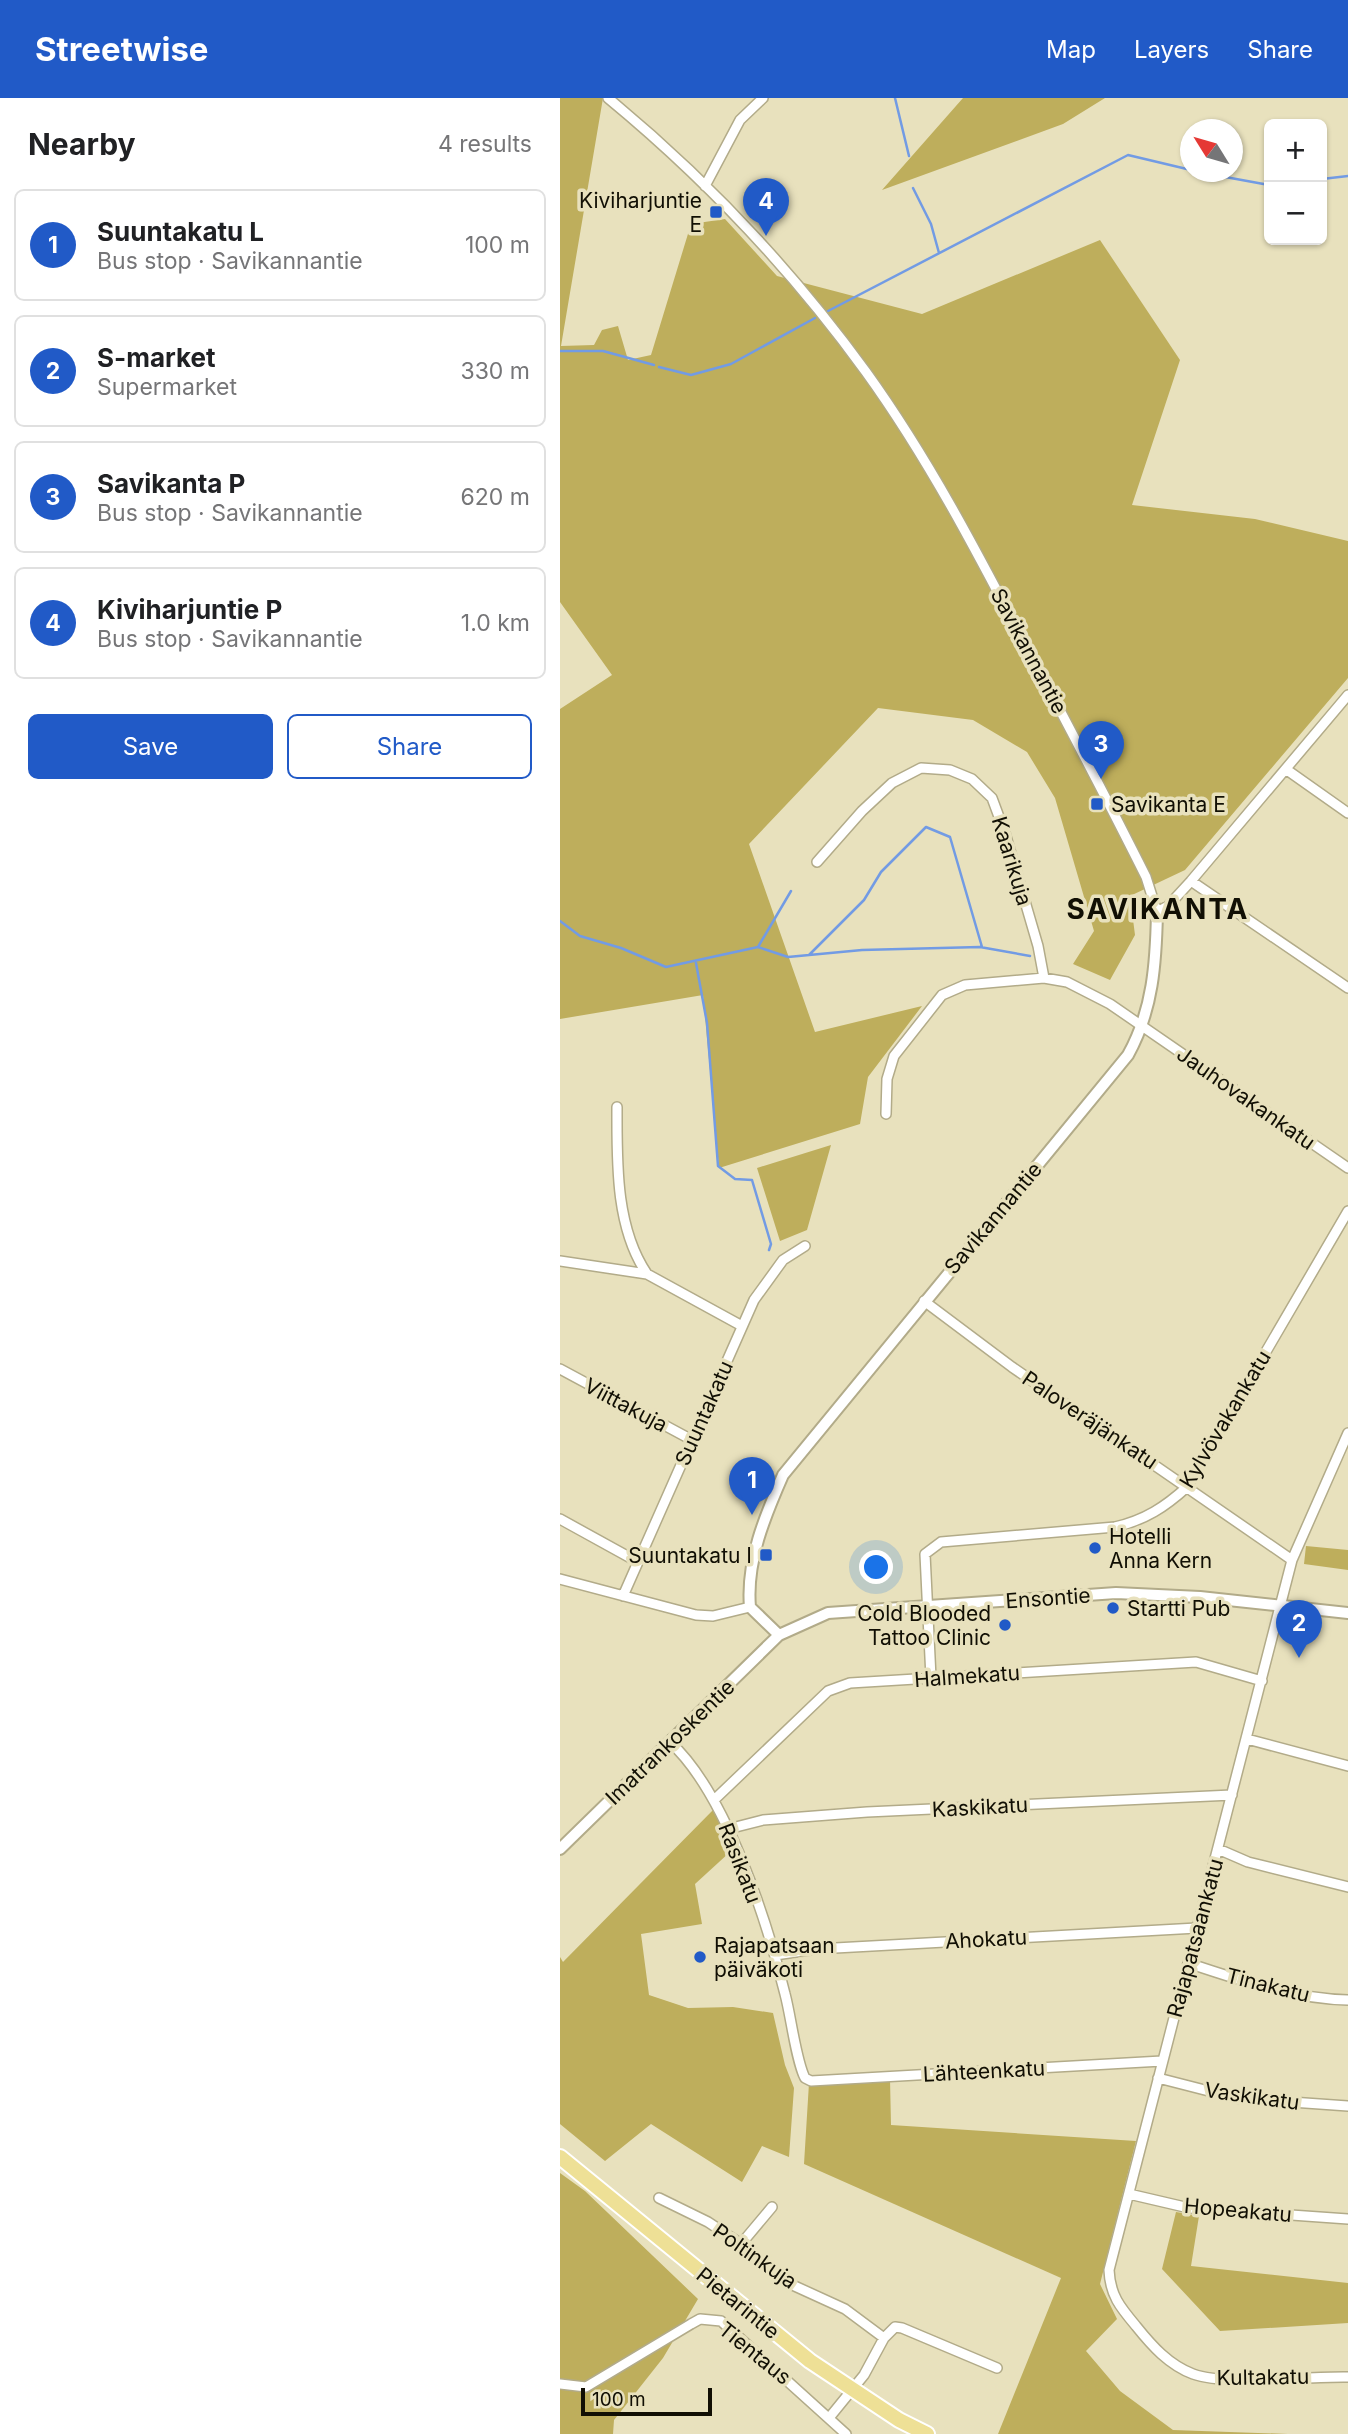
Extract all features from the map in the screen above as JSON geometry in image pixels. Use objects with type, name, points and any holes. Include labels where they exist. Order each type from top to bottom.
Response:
[{"type":"main road","name":"Pietarintie","points":[[560,2157],[810,2361],[927,2434]]},
{"type":"street","name":"Savikannantie","points":[[608,98],[705,186],[811,301],[866,373],[922,456],[954,510],[1118,821],[1146,877],[1157,912],[1154,971],[1144,1027],[1128,1055],[783,1475],[764,1517],[753,1564],[750,1607]]},
{"type":"street","points":[[705,186],[740,120],[763,98]]},
{"type":"street","points":[[1157,912],[1168,906],[1191,881],[1348,695]]},
{"type":"street","name":"Kaarikuja","points":[[817,862],[862,811],[892,783],[921,768],[950,770],[972,779],[992,798],[1005,833],[1038,946],[1044,978]]},
{"type":"street","points":[[1287,770],[1348,813]]},
{"type":"street","points":[[1191,881],[1348,988]]},
{"type":"street","points":[[886,1114],[887,1079],[894,1056],[942,995],[965,985],[1044,978]]},
{"type":"street","name":"Jauhovakankatu","points":[[1044,978],[1067,982],[1090,993],[1144,1027],[1348,1168]]},
{"type":"street","points":[[617,1107],[617,1175],[638,1261],[647,1274]]},
{"type":"street","name":"Kylvövakankatu","points":[[929,1607],[925,1553],[941,1542],[1115,1527],[1141,1521],[1170,1503],[1187,1487],[1348,1211]]},
{"type":"street","name":"Suuntakatu","points":[[623,1596],[742,1326],[770,1275],[783,1260],[805,1246]]},
{"type":"street","points":[[560,1261],[647,1274],[742,1326]]},
{"type":"street","name":"Paloveräjänkatu","points":[[924,1301],[1012,1367],[1292,1560]]},
{"type":"street","name":"Viittakuja","points":[[560,1369],[692,1440]]},
{"type":"street","name":"Rajapatsaankatu","points":[[1109,2270],[1292,1560],[1348,1433]]},
{"type":"street","points":[[560,1519],[638,1562]]},
{"type":"street","points":[[560,1579],[696,1615],[713,1616],[750,1607],[779,1635]]},
{"type":"street","name":"Ensontie","points":[[779,1635],[828,1613],[1116,1593],[1169,1594],[1348,1612]]},
{"type":"street","points":[[929,1607],[931,1678]]},
{"type":"street","name":"Imatrankoskentie","points":[[560,1849],[779,1635]]},
{"type":"street","name":"Halmekatu","points":[[714,1800],[828,1691],[850,1684],[1196,1662],[1262,1681]]},
{"type":"street","points":[[1247,1739],[1348,1766]]},
{"type":"street","name":"Rasikatu","points":[[670,1742],[696,1769],[728,1829],[775,1955],[805,2078]]},
{"type":"street","name":"Kaskikatu","points":[[728,1829],[763,1820],[867,1812],[1232,1795]]},
{"type":"street","points":[[1218,1849],[1248,1862],[1348,1887]]},
{"type":"street","name":"Ahokatu","points":[[775,1955],[845,1947],[1197,1928]]},
{"type":"street","name":"Tinakatu","points":[[1188,1963],[1283,1991],[1325,2000],[1348,2000]]},
{"type":"street","name":"Lähteenkatu","points":[[805,2078],[811,2081],[1162,2062]]},
{"type":"street","name":"Vaskikatu","points":[[1158,2078],[1236,2098],[1348,2106]]},
{"type":"street","name":"Hopeakatu","points":[[1129,2193],[1189,2208],[1348,2219]]},
{"type":"street","name":"Poltinkuja","points":[[659,2198],[708,2222],[741,2244],[788,2283],[845,2309],[884,2338]]},
{"type":"street","points":[[741,2244],[772,2207]]},
{"type":"street","name":"Kultakatu","points":[[1109,2270],[1110,2288],[1119,2306],[1162,2355],[1190,2373],[1216,2379],[1348,2377]]},
{"type":"street","name":"Tientaus","points":[[560,2384],[586,2387],[691,2323],[711,2319],[721,2321],[745,2341],[846,2434]]},
{"type":"street","points":[[830,2418],[853,2390],[884,2338],[895,2327],[997,2368]]},
{"type":"shaded area","points":[[560,98],[603,98],[561,346],[594,345],[602,330],[618,326],[628,360],[651,355],[691,224],[725,219],[777,276],[922,314],[1100,240],[1180,360],[1132,505],[1255,519],[1348,541],[1348,678],[1185,870],[1130,896],[1135,935],[1110,980],[1073,964],[1094,931],[1055,798],[1027,752],[973,720],[878,708],[749,844],[815,1032],[922,1006],[868,1077],[860,1124],[719,1168],[703,995],[560,1019],[560,709],[612,675],[560,602]]},
{"type":"shaded area","points":[[963,98],[1105,98],[1063,124],[882,190]]},
{"type":"shaded area","points":[[831,1145],[807,1230],[780,1241],[757,1168]]},
{"type":"shaded area","points":[[1306,1546],[1348,1550],[1348,1570],[1304,1564]]},
{"type":"shaded area","points":[[714,1809],[730,1852],[695,1884],[702,1924],[641,1934],[649,1995],[688,2008],[733,2007],[773,2013],[785,2065],[794,2088],[789,2157],[762,2146],[742,2182],[651,2124],[605,2161],[560,2124],[560,1957],[563,1962]]},
{"type":"shaded area","points":[[890,2079],[891,2125],[1136,2141],[1100,2284],[1117,2319],[1086,2351],[1120,2391],[1173,2430],[1288,2434],[998,2434],[1061,2278],[804,2164],[809,2083]]},
{"type":"shaded area","points":[[560,2173],[585,2191],[698,2299],[663,2358],[614,2420],[613,2434],[560,2434]]},
{"type":"shaded area","points":[[1176,2212],[1199,2216],[1191,2266],[1348,2283],[1348,2323],[1220,2331],[1162,2269]]},
{"type":"waterway","points":[[895,98],[909,156]]},
{"type":"waterway","points":[[828,311],[1128,155],[1180,167]]},
{"type":"waterway","points":[[1327,178],[1348,176]]},
{"type":"waterway","points":[[1243,180],[1264,184]]},
{"type":"waterway","points":[[913,188],[931,224],[939,253]]},
{"type":"waterway","points":[[659,367],[691,375],[731,364],[815,318]]},
{"type":"waterway","points":[[560,351],[603,351],[654,365]]},
{"type":"waterway","points":[[809,955],[864,900],[881,872],[926,827],[950,837],[982,947]]},
{"type":"waterway","points":[[758,947],[791,891]]},
{"type":"waterway","points":[[560,921],[580,936],[621,948],[666,967],[758,947],[788,957],[862,950],[980,947],[1030,956]]},
{"type":"waterway","points":[[696,963],[707,1023],[718,1166],[735,1179],[752,1180],[771,1244],[769,1250]]},
{"type":"place","name":"Kiviharjuntie E","points":[[716,212]]},
{"type":"place","name":"Kiviharjuntie P","points":[[766,236]]},
{"type":"place","name":"Savikanta P","points":[[1101,779]]},
{"type":"place","name":"Savikanta E","points":[[1097,804]]},
{"type":"place","name":"Suuntakatu L","points":[[752,1515]]},
{"type":"place","name":"Hotelli Anna Kern","points":[[1095,1548]]},
{"type":"place","name":"Suuntakatu I","points":[[766,1555]]},
{"type":"place","name":"Startti Pub","points":[[1113,1608]]},
{"type":"place","name":"Cold Blooded Tattoo Clinic","points":[[1005,1625]]},
{"type":"place","name":"S-market","points":[[1299,1658]]},
{"type":"place","name":"Rajapatsaan päiväkoti","points":[[700,1957]]},
{"type":"district","name":"SAVIKANTA","points":[[1158,909]]}]
